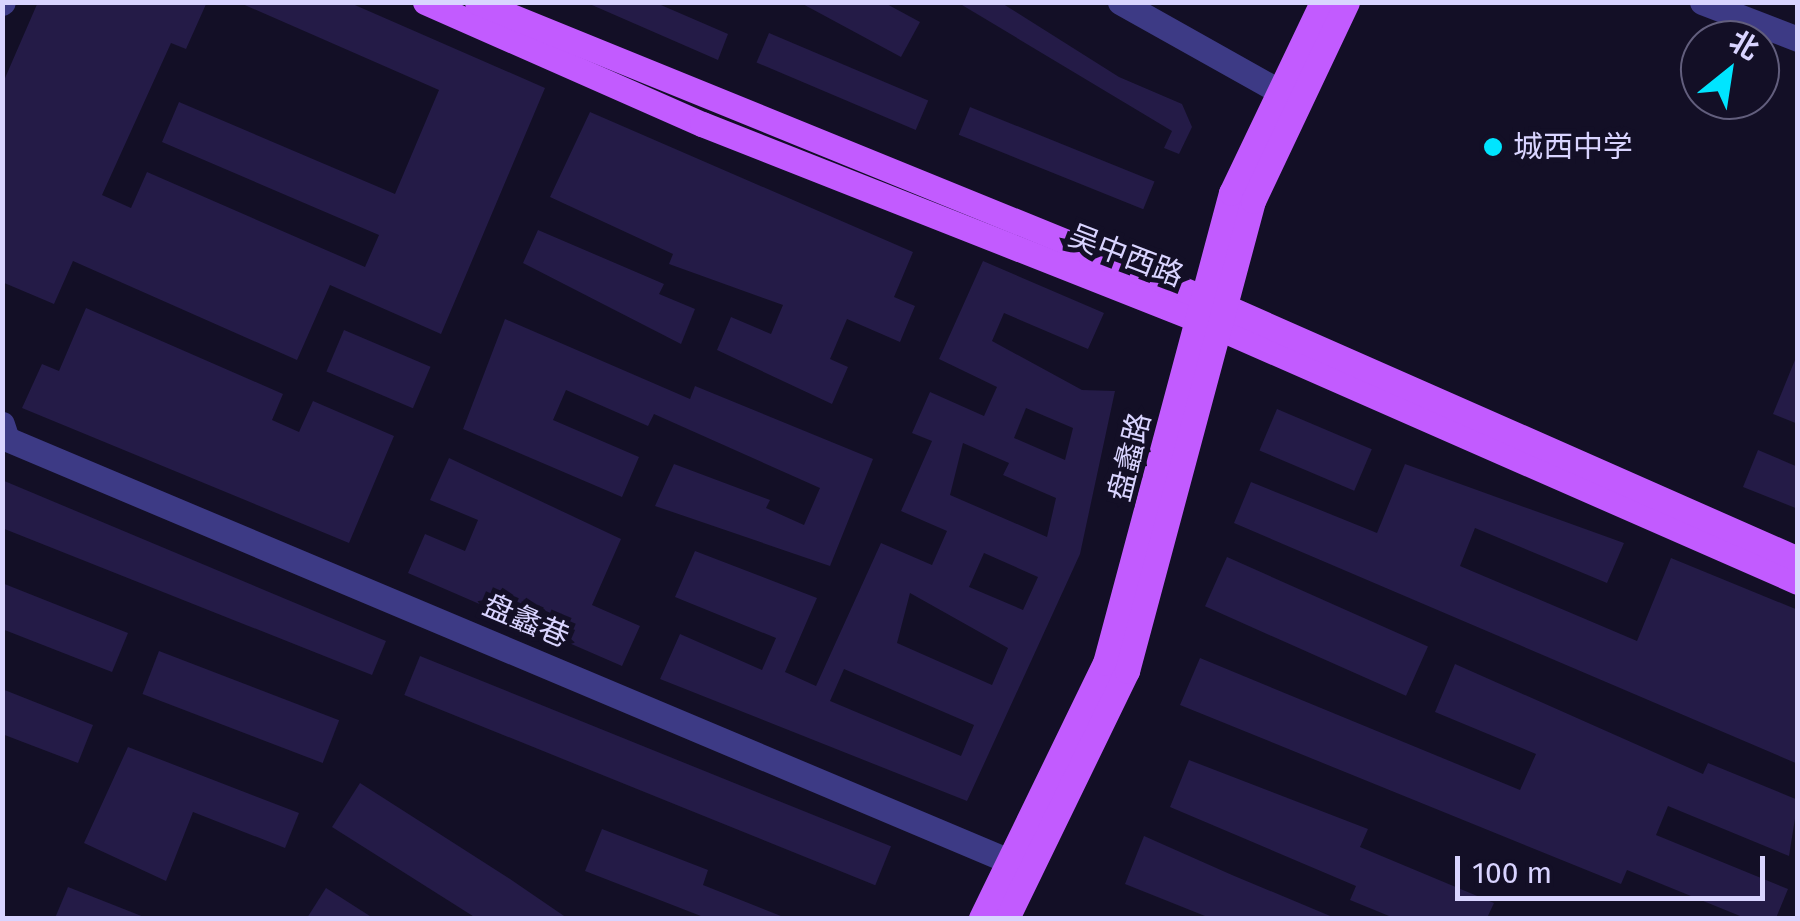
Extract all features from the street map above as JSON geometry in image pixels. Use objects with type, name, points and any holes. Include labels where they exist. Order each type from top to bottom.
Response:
[{"type":"main road","name":"吴中西路","points":[[425,2],[666,109],[1211,312],[1798,582]]},
{"type":"main road","name":"吴中西路","points":[[478,2],[1798,559]]},
{"type":"main road","name":"盘蠡路","points":[[1007,918],[1023,866],[1132,658],[1211,312],[1322,2]]},
{"type":"main road","name":"盘蠡路","points":[[1288,97],[1347,2]]},
{"type":"main road","name":"盘蠡路","points":[[981,918],[1023,866]]},
{"type":"street","points":[[1120,2],[1288,97]]},
{"type":"street","points":[[1702,2],[1798,39]]},
{"type":"street","name":"盘蠡巷","points":[[2,424],[7,439],[1023,866]]},
{"type":"building","points":[[38,2],[207,2],[186,49],[171,43],[102,195],[131,208],[147,172],[365,267],[379,235],[162,142],[179,102],[395,194],[439,90],[238,2],[348,2],[545,88],[441,334],[330,285],[297,360],[73,261],[54,304],[2,282],[2,85]]},
{"type":"building","points":[[585,2],[654,2],[728,34],[718,60]]},
{"type":"building","points":[[799,2],[883,2],[920,22],[901,57]]},
{"type":"building","points":[[957,2],[1000,2],[1119,77],[1182,104],[1192,127],[1179,154],[1164,148],[1172,131]]},
{"type":"building","points":[[769,33],[928,101],[916,130],[756,62]]},
{"type":"building","points":[[970,107],[1155,182],[1143,209],[959,135]]},
{"type":"building","points":[[590,112],[913,252],[894,297],[915,306],[900,342],[847,319],[830,359],[848,367],[832,404],[717,350],[731,317],[771,334],[783,305],[669,264],[673,254],[550,197]]},
{"type":"building","points":[[538,230],[664,284],[659,294],[695,309],[681,344],[523,263]]},
{"type":"building","points":[[983,261],[1104,313],[1088,349],[1004,313],[992,341],[1082,390],[1115,391],[1080,554],[967,801],[660,679],[680,634],[762,670],[776,638],[675,597],[695,551],[817,598],[785,672],[816,686],[881,543],[932,565],[947,531],[901,511],[932,441],[912,433],[930,392],[984,416],[997,387],[939,359]],"holes":[[[1026,408],[1073,428],[1065,460],[1014,438]],[[963,443],[1009,463],[1003,475],[1056,498],[1047,537],[950,495]],[[984,553],[1038,577],[1023,610],[969,587]],[[910,593],[1008,648],[992,685],[897,643]],[[844,669],[974,725],[961,756],[830,701]]]},
{"type":"building","points":[[86,308],[283,394],[272,420],[299,432],[313,401],[394,436],[349,543],[22,408],[42,364],[59,371]]},
{"type":"building","points":[[505,319],[690,399],[695,386],[873,459],[830,566],[655,506],[674,464],[770,500],[766,508],[804,525],[820,488],[654,414],[648,426],[566,390],[553,420],[639,457],[622,497],[463,429]]},
{"type":"building","points":[[344,330],[431,367],[413,408],[326,371]]},
{"type":"building","points":[[1798,355],[1798,424],[1773,414]]},
{"type":"building","points":[[1277,409],[1372,449],[1354,491],[1259,450]]},
{"type":"building","points":[[1758,450],[1798,467],[1798,509],[1743,487]]},
{"type":"building","points":[[449,458],[621,539],[592,605],[640,626],[622,666],[408,573],[425,534],[465,551],[478,520],[430,500]]},
{"type":"building","points":[[1405,464],[1624,543],[1607,583],[1475,528],[1460,566],[1637,641],[1671,558],[1798,610],[1798,764],[1234,523],[1251,482],[1377,533]]},
{"type":"building","points":[[2,480],[386,641],[372,675],[2,528]]},
{"type":"building","points":[[1227,557],[1428,646],[1406,696],[1205,606]]},
{"type":"building","points":[[2,583],[128,633],[112,672],[2,629]]},
{"type":"building","points":[[159,651],[339,720],[323,763],[143,694]]},
{"type":"building","points":[[420,656],[891,846],[875,885],[404,695]]},
{"type":"building","points":[[1200,658],[1520,790],[1536,754],[1435,712],[1455,664],[1703,774],[1708,763],[1798,800],[1789,856],[1668,806],[1656,835],[1788,889],[1776,918],[1745,918],[1627,870],[1621,884],[1180,705]]},
{"type":"building","points":[[2,689],[93,725],[78,763],[2,734]]},
{"type":"building","points":[[128,747],[299,813],[285,848],[193,812],[166,881],[84,843]]},
{"type":"building","points":[[1189,760],[1368,829],[1360,847],[1494,903],[1487,918],[1394,918],[1350,900],[1356,886],[1170,807]]},
{"type":"building","points":[[360,783],[567,918],[476,918],[332,827]]},
{"type":"building","points":[[602,829],[708,870],[703,885],[786,918],[706,918],[585,871]]},
{"type":"building","points":[[1144,836],[1335,918],[1210,918],[1125,884]]},
{"type":"building","points":[[68,887],[144,917],[144,918],[55,918]]},
{"type":"building","points":[[326,888],[373,918],[307,918]]},
{"type":"place","name":"城西中学","points":[[1493,147]]}]
